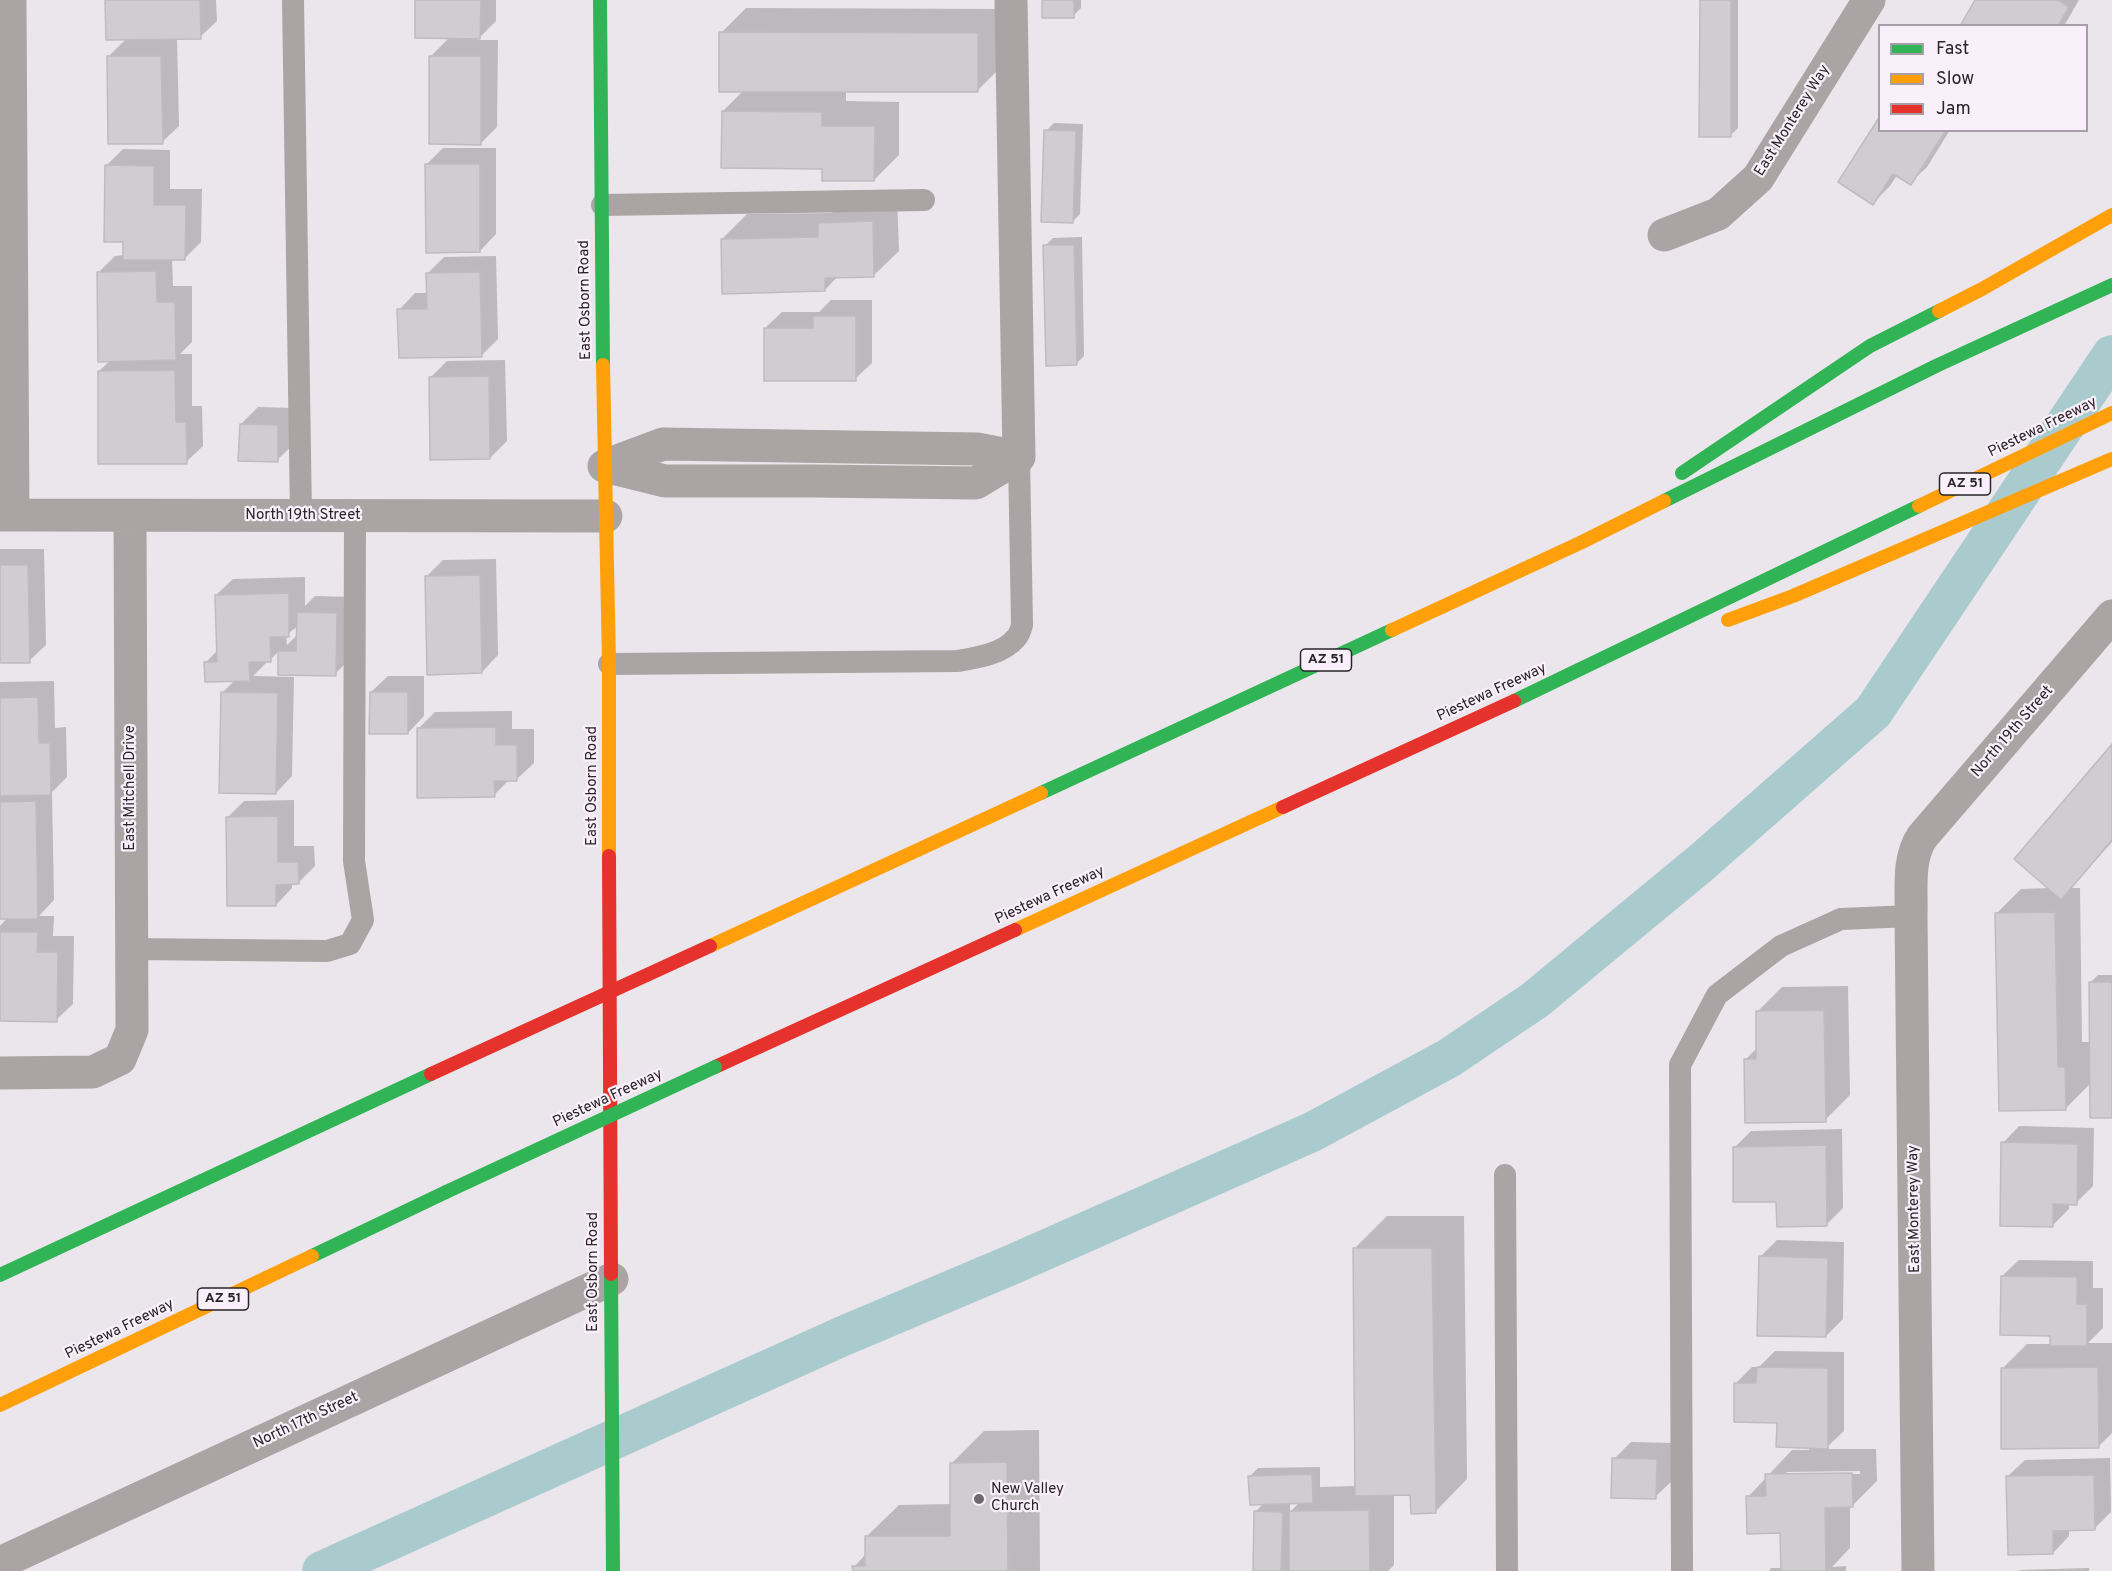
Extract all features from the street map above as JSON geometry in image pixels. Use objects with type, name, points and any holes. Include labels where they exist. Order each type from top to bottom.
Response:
[{"type":"main road","name":"East Osborn Road","points":[[600,0],[604,466],[609,664],[613,1571]]},
{"type":"main road","points":[[1580,543],[1869,346],[1982,289],[2112,215]]},
{"type":"main road","name":"AZ 51","points":[[0,1275],[1580,543],[1938,365],[2112,285]]},
{"type":"main road","name":"Piestewa Freeway","points":[[0,1405],[446,1192],[1562,679],[2112,413]]},
{"type":"main road","points":[[1716,624],[1793,596],[2112,459]]},
{"type":"main road","points":[[1562,679],[1672,640]]},
{"type":"street","points":[[7,515],[10,0]]},
{"type":"street","points":[[604,466],[665,481],[976,483],[1019,457],[1011,0]]},
{"type":"street","name":"East Monterey Way","points":[[1664,236],[1718,214],[1758,178],[1869,0]]},
{"type":"street","name":"North 19th Street","points":[[7,515],[606,516]]},
{"type":"street","name":"East Mitchell Drive","points":[[0,1073],[93,1072],[120,1059],[132,1030],[130,516]]},
{"type":"street","name":"North 19th Street","points":[[1915,848],[2112,616]]},
{"type":"street","name":"East Monterey Way","points":[[1915,848],[1911,916],[1918,1571]]},
{"type":"street","name":"North 17th Street","points":[[0,1563],[612,1279]]},
{"type":"lane","points":[[293,0],[301,516]]},
{"type":"lane","points":[[602,205],[924,201]]},
{"type":"lane","points":[[609,664],[958,661],[984,656],[1002,649],[1016,638],[1022,625],[1019,457]]},
{"type":"lane","points":[[131,949],[327,951],[350,944],[363,920],[354,861],[356,516]]},
{"type":"lane","points":[[1682,1571],[1680,1065],[1717,994],[1781,945],[1841,919],[1911,916]]},
{"type":"lane","points":[[1505,1175],[1507,1571]]},
{"type":"building","points":[[105,0],[200,0],[201,39],[106,40]]},
{"type":"building","points":[[415,0],[481,0],[480,39],[415,38]]},
{"type":"building","points":[[1042,0],[1074,0],[1074,18],[1042,18]]},
{"type":"building","points":[[1700,0],[1731,0],[1731,137],[1699,137]]},
{"type":"building","points":[[1975,0],[2058,0],[2069,7],[2059,24],[1961,24]]},
{"type":"building","points":[[719,32],[978,33],[978,92],[719,92]]},
{"type":"building","points":[[107,56],[161,56],[163,144],[108,144]]},
{"type":"building","points":[[429,56],[481,56],[481,145],[429,144]]},
{"type":"building","points":[[722,111],[822,112],[822,126],[875,126],[874,181],[822,181],[822,169],[721,168]]},
{"type":"building","points":[[1878,119],[1878,132],[1945,132],[1911,185],[1893,174],[1873,205],[1838,182]]},
{"type":"building","points":[[1044,130],[1076,131],[1073,223],[1041,222]]},
{"type":"building","points":[[425,164],[480,164],[480,252],[426,253]]},
{"type":"building","points":[[105,165],[154,166],[154,205],[186,205],[185,260],[123,260],[123,242],[104,242]]},
{"type":"building","points":[[873,221],[874,277],[825,278],[825,291],[722,294],[721,239],[818,237],[818,223]]},
{"type":"building","points":[[1043,245],[1074,245],[1077,365],[1046,366]]},
{"type":"building","points":[[156,271],[157,302],[175,302],[176,360],[98,362],[97,272]]},
{"type":"building","points":[[480,272],[482,357],[399,358],[397,309],[427,309],[426,273]]},
{"type":"building","points":[[813,316],[856,316],[856,381],[764,381],[764,328],[813,328]]},
{"type":"building","points":[[175,370],[176,422],[186,422],[187,464],[98,464],[98,371]]},
{"type":"building","points":[[489,376],[490,459],[430,460],[429,377]]},
{"type":"building","points":[[240,424],[278,425],[278,462],[238,461]]},
{"type":"building","points":[[0,565],[28,565],[30,663],[0,663]]},
{"type":"building","points":[[480,575],[482,673],[427,675],[425,576]]},
{"type":"building","points":[[289,593],[289,637],[270,637],[271,662],[249,662],[250,681],[205,682],[204,662],[217,662],[215,595]]},
{"type":"building","points":[[297,612],[337,613],[336,676],[278,675],[278,651],[296,651]]},
{"type":"building","points":[[221,692],[278,693],[276,794],[219,793]]},
{"type":"building","points":[[370,692],[408,692],[408,734],[369,734]]},
{"type":"building","points":[[38,697],[39,743],[50,743],[51,795],[0,796],[0,698]]},
{"type":"building","points":[[496,727],[496,745],[517,745],[517,781],[494,781],[495,797],[417,798],[417,728]]},
{"type":"building","points":[[2112,744],[2112,840],[2061,900],[2014,859]]},
{"type":"building","points":[[36,801],[38,919],[0,919],[0,802]]},
{"type":"building","points":[[278,816],[278,862],[298,862],[299,884],[276,885],[276,906],[227,906],[226,817]]},
{"type":"building","points":[[2055,912],[2058,1067],[2065,1067],[2066,1110],[1999,1111],[1995,913]]},
{"type":"building","points":[[0,932],[38,932],[37,952],[58,952],[57,1022],[0,1021]]},
{"type":"building","points":[[2089,982],[2112,982],[2112,1118],[2090,1118]]},
{"type":"building","points":[[1824,1010],[1826,1122],[1745,1123],[1744,1059],[1756,1059],[1756,1011]]},
{"type":"building","points":[[2001,1142],[2078,1144],[2077,1205],[2053,1204],[2053,1227],[2000,1226]]},
{"type":"building","points":[[1826,1145],[1827,1226],[1777,1227],[1776,1202],[1733,1202],[1733,1147]]},
{"type":"building","points":[[1353,1248],[1432,1248],[1436,1513],[1411,1514],[1410,1495],[1355,1496]]},
{"type":"building","points":[[1759,1256],[1828,1258],[1826,1337],[1757,1336]]},
{"type":"building","points":[[2001,1276],[2077,1277],[2077,1304],[2087,1304],[2087,1346],[2050,1346],[2050,1336],[2000,1335]]},
{"type":"building","points":[[1757,1367],[1828,1368],[1828,1449],[1776,1447],[1777,1423],[1734,1422],[1734,1383],[1756,1383]]},
{"type":"building","points":[[2098,1367],[2099,1448],[2001,1449],[2001,1368]]},
{"type":"building","points":[[1612,1458],[1657,1459],[1656,1499],[1611,1498]]},
{"type":"building","name":"New Valley Church","points":[[1007,1462],[1008,1571],[853,1571],[852,1566],[865,1566],[865,1536],[950,1536],[950,1463]]},
{"type":"building","points":[[1852,1473],[1853,1507],[1825,1508],[1826,1571],[1781,1571],[1780,1533],[1747,1534],[1746,1496],[1766,1496],[1765,1474]]},
{"type":"building","points":[[1312,1474],[1313,1503],[1250,1505],[1248,1476]]},
{"type":"building","points":[[2094,1475],[2095,1530],[2053,1531],[2053,1554],[2008,1555],[2006,1476]]},
{"type":"building","points":[[1369,1510],[1370,1571],[1289,1571],[1289,1511]]},
{"type":"building","points":[[1254,1511],[1283,1512],[1281,1571],[1253,1571]]},
{"type":"waterway","points":[[322,1571],[843,1336],[1011,1265],[1312,1132],[1449,1058],[1535,1000],[1702,862],[1873,712],[2112,355]]},
{"type":"traffic: fast","points":[[600,0],[603,365]]},
{"type":"traffic: fast","points":[[1664,501],[1938,365],[2112,285]]},
{"type":"traffic: fast","points":[[1682,473],[1870,346],[1939,311]]},
{"type":"traffic: fast","points":[[1514,701],[1919,506]]},
{"type":"traffic: fast","points":[[1041,793],[1392,630]]},
{"type":"traffic: fast","points":[[446,1192],[715,1067]]},
{"type":"traffic: fast","points":[[0,1275],[431,1074]]},
{"type":"traffic: fast","points":[[312,1256],[446,1192]]},
{"type":"traffic: fast","points":[[611,1274],[613,1571]]},
{"type":"traffic: slow","points":[[1939,311],[2112,215]]},
{"type":"traffic: slow","points":[[603,365],[609,664],[609,856]]},
{"type":"traffic: slow","points":[[1919,506],[2112,413]]},
{"type":"traffic: slow","points":[[1728,620],[1793,596],[2112,459]]},
{"type":"traffic: slow","points":[[1392,630],[1580,543],[1664,501]]},
{"type":"traffic: slow","points":[[710,946],[1041,793]]},
{"type":"traffic: slow","points":[[1015,930],[1283,807]]},
{"type":"traffic: slow","points":[[0,1405],[312,1256]]},
{"type":"traffic: jam","points":[[1283,807],[1514,701]]},
{"type":"traffic: jam","points":[[609,856],[611,1274]]},
{"type":"traffic: jam","points":[[715,1067],[1015,930]]},
{"type":"traffic: jam","points":[[431,1074],[710,946]]},
{"type":"place","name":"New Valley Church","points":[[979,1499]]}]
